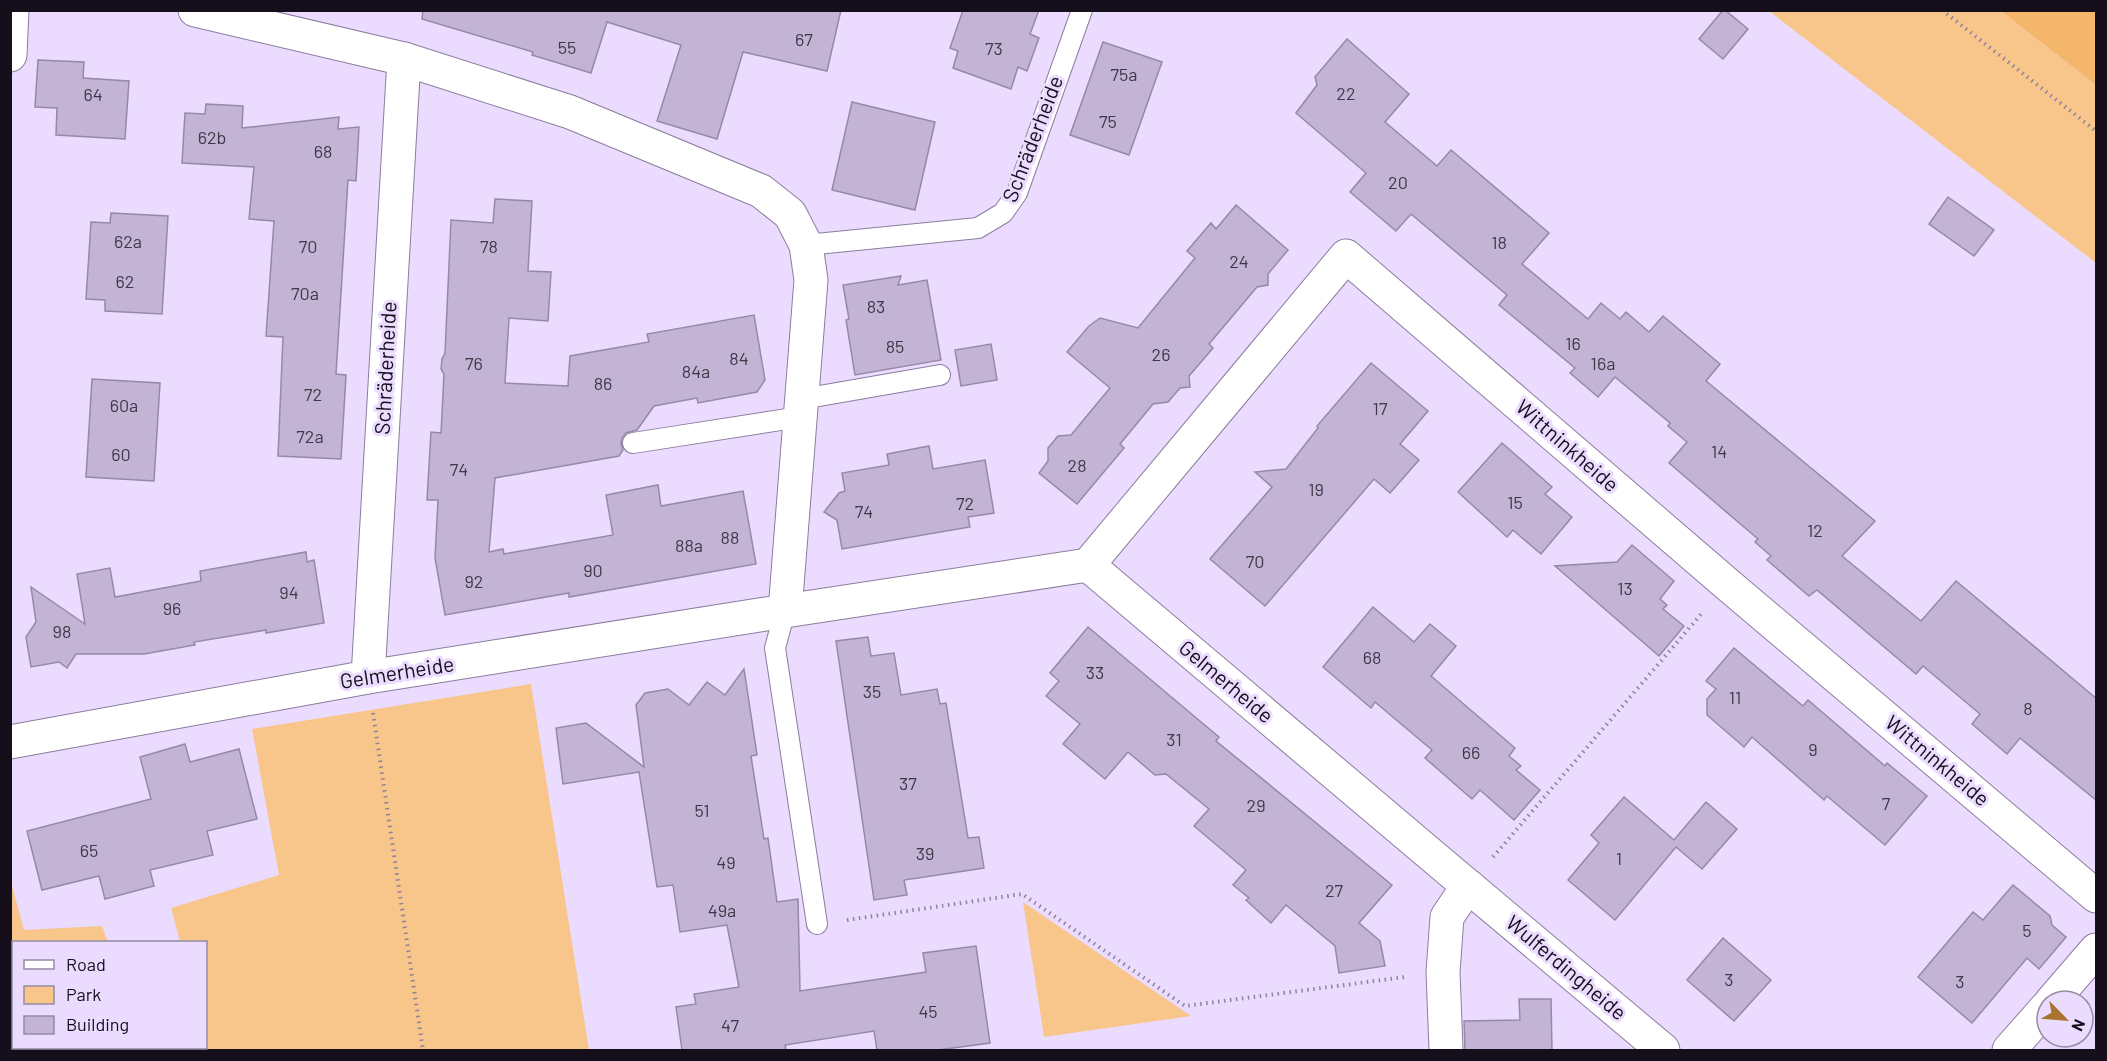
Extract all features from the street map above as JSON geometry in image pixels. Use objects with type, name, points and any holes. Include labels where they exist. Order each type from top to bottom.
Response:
[{"type":"street","points":[[10,55],[12,10]]},
{"type":"street","points":[[195,10],[404,59],[570,112],[761,191],[790,214],[806,245],[811,280],[785,610]]},
{"type":"street","name":"Schräderheide","points":[[368,677],[404,59]]},
{"type":"street","name":"Wittninkheide","points":[[1088,565],[1346,256],[1727,584],[2097,896]]},
{"type":"street","name":"Gelmerheide","points":[[10,742],[368,677],[785,610],[1088,565],[1468,886]]},
{"type":"street","points":[[1446,1050],[1443,972],[1447,917],[1468,886]]},
{"type":"street","name":"Wulferdingheide","points":[[1468,886],[1663,1050]]},
{"type":"street","points":[[2063,989],[2097,950]]},
{"type":"street","points":[[2009,1050],[2035,1021]]},
{"type":"lane","name":"Schräderheide","points":[[806,245],[978,228],[1003,213],[1017,193],[1082,10]]},
{"type":"lane","points":[[633,443],[801,408],[940,375]]},
{"type":"lane","points":[[785,610],[776,648],[817,924]]},
{"type":"path","points":[[1942,10],[2097,131]]},
{"type":"path","points":[[1468,886],[1727,584]]},
{"type":"path","points":[[368,677],[423,1050]]},
{"type":"path","points":[[817,924],[1022,894],[1185,1006],[1443,972]]},
{"type":"green space","points":[[1769,11],[2001,11],[2096,85],[2096,263]]},
{"type":"green space","points":[[531,684],[589,1050],[11,1050],[11,882],[24,930],[102,926],[108,941],[12,941],[12,1049],[207,1049],[207,941],[180,941],[171,908],[279,875],[252,729]]},
{"type":"green space","points":[[1023,902],[1191,1016],[1044,1037]]},
{"type":"shaded area","points":[[2001,11],[2096,11],[2096,85]]},
{"type":"building","points":[[423,10],[841,10],[827,71],[743,52],[717,139],[657,121],[681,45],[607,22],[591,73],[532,55],[533,52],[422,19]]},
{"type":"building","points":[[963,10],[1039,10],[1030,34],[1039,38],[1027,71],[1018,67],[1011,89],[953,68],[958,51],[950,48]]},
{"type":"building","points":[[1723,10],[1748,29],[1723,59],[1699,39]]},
{"type":"building","points":[[1347,39],[1409,94],[1385,122],[1437,166],[1451,150],[1549,233],[1522,264],[1588,319],[1601,303],[1620,319],[1626,312],[1649,332],[1663,316],[1720,364],[1706,381],[1875,521],[1842,556],[1921,621],[1956,581],[2097,699],[2097,801],[2020,738],[2007,754],[1972,724],[1980,714],[1923,666],[1916,674],[1817,590],[1809,596],[1767,560],[1771,556],[1755,542],[1758,539],[1669,463],[1687,442],[1668,426],[1670,423],[1615,377],[1598,397],[1570,373],[1575,368],[1499,305],[1507,295],[1411,214],[1396,231],[1350,192],[1366,173],[1296,113],[1317,85],[1315,77]]},
{"type":"building","points":[[1103,42],[1162,62],[1129,155],[1070,135]]},
{"type":"building","points":[[38,60],[84,62],[83,78],[129,81],[125,139],[56,135],[57,108],[35,107]]},
{"type":"building","points":[[852,102],[935,122],[915,210],[832,190]]},
{"type":"building","points":[[206,104],[243,106],[242,128],[339,117],[338,129],[359,127],[356,181],[348,180],[336,374],[346,375],[341,459],[278,456],[283,337],[266,336],[274,221],[249,219],[254,167],[182,163],[185,113],[205,114]]},
{"type":"building","points":[[1948,197],[1994,230],[1974,256],[1929,224]]},
{"type":"building","points":[[495,199],[532,201],[528,271],[551,272],[548,321],[509,318],[505,383],[568,386],[570,356],[649,342],[647,334],[754,315],[765,380],[757,392],[698,403],[697,398],[654,406],[637,430],[626,433],[622,438],[623,450],[619,456],[495,478],[489,552],[503,549],[504,554],[613,535],[606,495],[658,485],[661,506],[743,491],[756,564],[569,597],[569,593],[445,615],[435,558],[438,500],[427,500],[431,432],[441,433],[444,374],[441,369],[445,353],[451,220],[493,223]]},
{"type":"building","points":[[1236,205],[1288,250],[1268,274],[1268,285],[1257,287],[1209,344],[1213,348],[1189,376],[1190,387],[1180,388],[1168,402],[1153,404],[1120,444],[1124,448],[1077,504],[1039,473],[1048,461],[1048,448],[1058,436],[1071,435],[1110,388],[1067,352],[1089,326],[1100,318],[1138,328],[1195,258],[1187,251],[1211,223],[1216,229]]},
{"type":"building","points":[[111,213],[168,216],[162,314],[105,311],[105,300],[86,299],[91,222],[110,223]]},
{"type":"building","points":[[901,276],[898,285],[927,280],[941,360],[855,375],[843,285]]},
{"type":"building","points":[[991,344],[997,380],[961,386],[955,350]]},
{"type":"building","points":[[1371,363],[1428,411],[1400,444],[1419,460],[1390,493],[1374,479],[1265,606],[1210,559],[1272,487],[1255,472],[1286,469],[1318,428],[1317,426]]},
{"type":"building","points":[[92,379],[160,383],[154,481],[86,477]]},
{"type":"building","points":[[1502,443],[1552,487],[1545,494],[1572,517],[1541,554],[1513,530],[1507,537],[1458,492]]},
{"type":"building","points":[[929,446],[933,469],[985,460],[994,513],[968,517],[970,527],[842,549],[837,520],[824,512],[839,493],[845,491],[842,473],[889,465],[887,454]]},
{"type":"building","points":[[1632,545],[1674,581],[1660,599],[1667,605],[1663,609],[1684,626],[1659,656],[1555,566],[1617,562]]},
{"type":"building","points":[[306,552],[307,562],[314,560],[324,623],[194,642],[195,645],[144,654],[76,654],[67,668],[59,662],[31,667],[26,637],[36,622],[31,587],[85,624],[77,574],[110,568],[115,597],[201,581],[200,571]]},
{"type":"building","points":[[1373,607],[1414,642],[1430,624],[1456,646],[1431,676],[1515,748],[1509,756],[1521,766],[1516,770],[1540,790],[1514,820],[1480,790],[1472,799],[1425,758],[1432,750],[1375,702],[1371,708],[1323,667]]},
{"type":"building","points":[[1088,627],[1219,737],[1216,741],[1392,885],[1359,923],[1380,941],[1385,966],[1339,973],[1335,946],[1286,905],[1271,923],[1246,900],[1249,898],[1233,885],[1246,870],[1194,826],[1209,809],[1166,774],[1155,775],[1128,752],[1105,779],[1063,744],[1080,724],[1046,696],[1059,681],[1050,673]]},
{"type":"building","points":[[868,637],[871,656],[894,653],[901,695],[937,689],[940,704],[946,703],[968,838],[979,837],[984,868],[904,880],[907,895],[874,900],[836,641]]},
{"type":"building","points":[[1734,648],[1803,706],[1808,700],[1885,766],[1887,763],[1927,796],[1885,845],[1827,796],[1824,800],[1752,737],[1744,747],[1707,715],[1707,699],[1716,689],[1706,681]]},
{"type":"building","points":[[744,669],[757,755],[751,756],[764,839],[768,838],[777,902],[798,899],[800,991],[926,972],[923,953],[976,946],[990,1043],[938,1050],[877,1050],[874,1031],[785,1045],[786,1050],[682,1050],[676,1007],[696,1004],[694,994],[739,987],[727,925],[680,932],[673,885],[657,887],[639,772],[563,784],[556,728],[586,723],[644,767],[636,705],[645,693],[668,689],[689,705],[707,682],[725,695]]},
{"type":"building","points":[[185,744],[190,762],[239,749],[257,819],[207,831],[213,855],[150,870],[154,886],[105,899],[99,876],[42,890],[27,831],[151,799],[140,757]]},
{"type":"building","points":[[1624,797],[1674,840],[1706,802],[1737,829],[1702,869],[1676,847],[1615,920],[1568,880],[1599,843],[1591,835]]},
{"type":"building","points":[[2013,885],[2050,916],[2052,925],[2066,937],[2039,969],[2027,958],[1972,1023],[1918,977],[1973,912],[1983,920]]},
{"type":"building","points":[[1723,938],[1771,980],[1734,1021],[1687,980]]},
{"type":"building","points":[[1519,999],[1551,999],[1552,1050],[1465,1050],[1464,1021],[1520,1020]]}]
